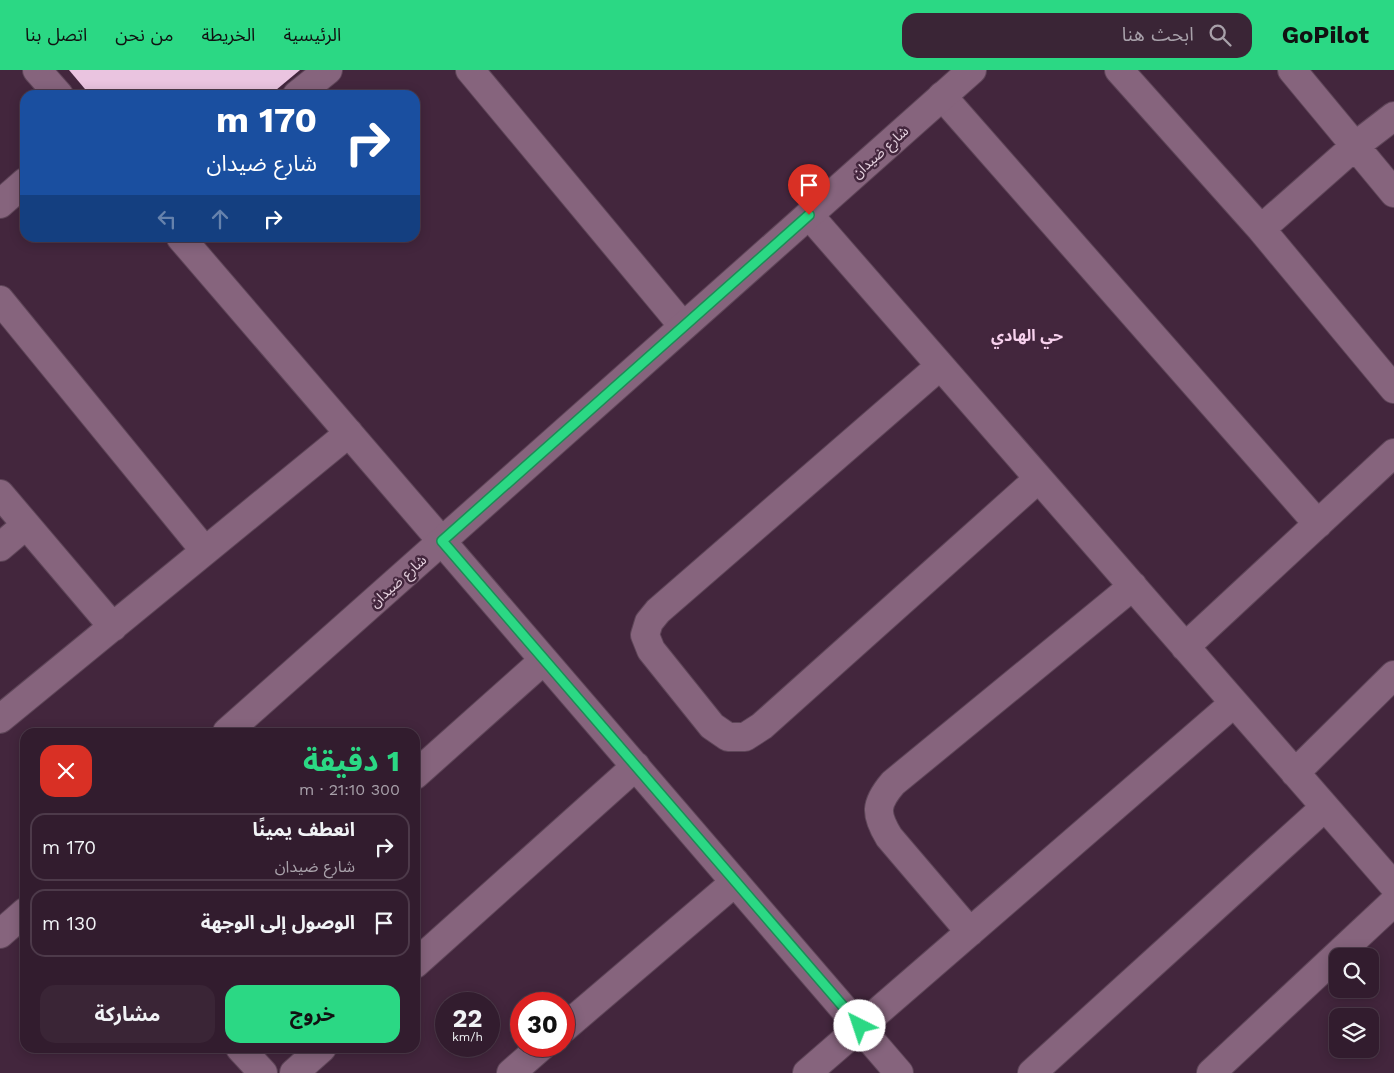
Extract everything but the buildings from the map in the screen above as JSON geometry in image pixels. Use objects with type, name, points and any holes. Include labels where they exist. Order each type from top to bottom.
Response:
[{"type":"street","points":[[37,70],[55,90]]},
{"type":"street","points":[[303,90],[328,70]]},
{"type":"street","points":[[470,70],[684,326]]},
{"type":"street","name":"شارع ضيدان","points":[[232,728],[972,70]]},
{"type":"street","points":[[1119,70],[1262,229],[1394,389]]},
{"type":"street","points":[[1292,70],[1394,192]]},
{"type":"street","points":[[942,96],[1318,524]]},
{"type":"street","points":[[1262,229],[1355,146],[1394,116]]},
{"type":"street","points":[[0,204],[20,186]]},
{"type":"street","points":[[809,215],[1394,886]]},
{"type":"street","points":[[184,242],[899,1073]]},
{"type":"street","points":[[0,300],[205,551]]},
{"type":"street","points":[[940,366],[673,598],[649,622],[645,635],[651,650],[712,726],[728,737],[745,737],[762,726],[1038,479]]},
{"type":"street","points":[[0,719],[349,433]]},
{"type":"street","points":[[1185,647],[1318,524],[1389,467]]},
{"type":"street","points":[[0,494],[113,627]]},
{"type":"street","points":[[0,547],[26,525]]},
{"type":"street","points":[[970,932],[889,837],[880,821],[879,808],[883,794],[893,783],[1132,586]]},
{"type":"street","points":[[420,771],[544,660]]},
{"type":"street","points":[[1295,773],[1392,681]]},
{"type":"street","points":[[807,1073],[1234,703]]},
{"type":"street","points":[[420,960],[636,766]]},
{"type":"street","points":[[1032,1073],[1325,807]]},
{"type":"street","points":[[575,1019],[735,882]]},
{"type":"street","points":[[1210,1073],[1394,902]]},
{"type":"street","points":[[0,934],[20,916]]},
{"type":"street","points":[[245,1053],[263,1073]]},
{"type":"street","points":[[294,1073],[316,1053]]},
{"type":"street","points":[[511,1073],[529,1057]]},
{"type":"district","name":"حي الهادي","points":[[1027,335]]},
{"type":"route","points":[[809,215],[442,541],[860,1026]]}]
